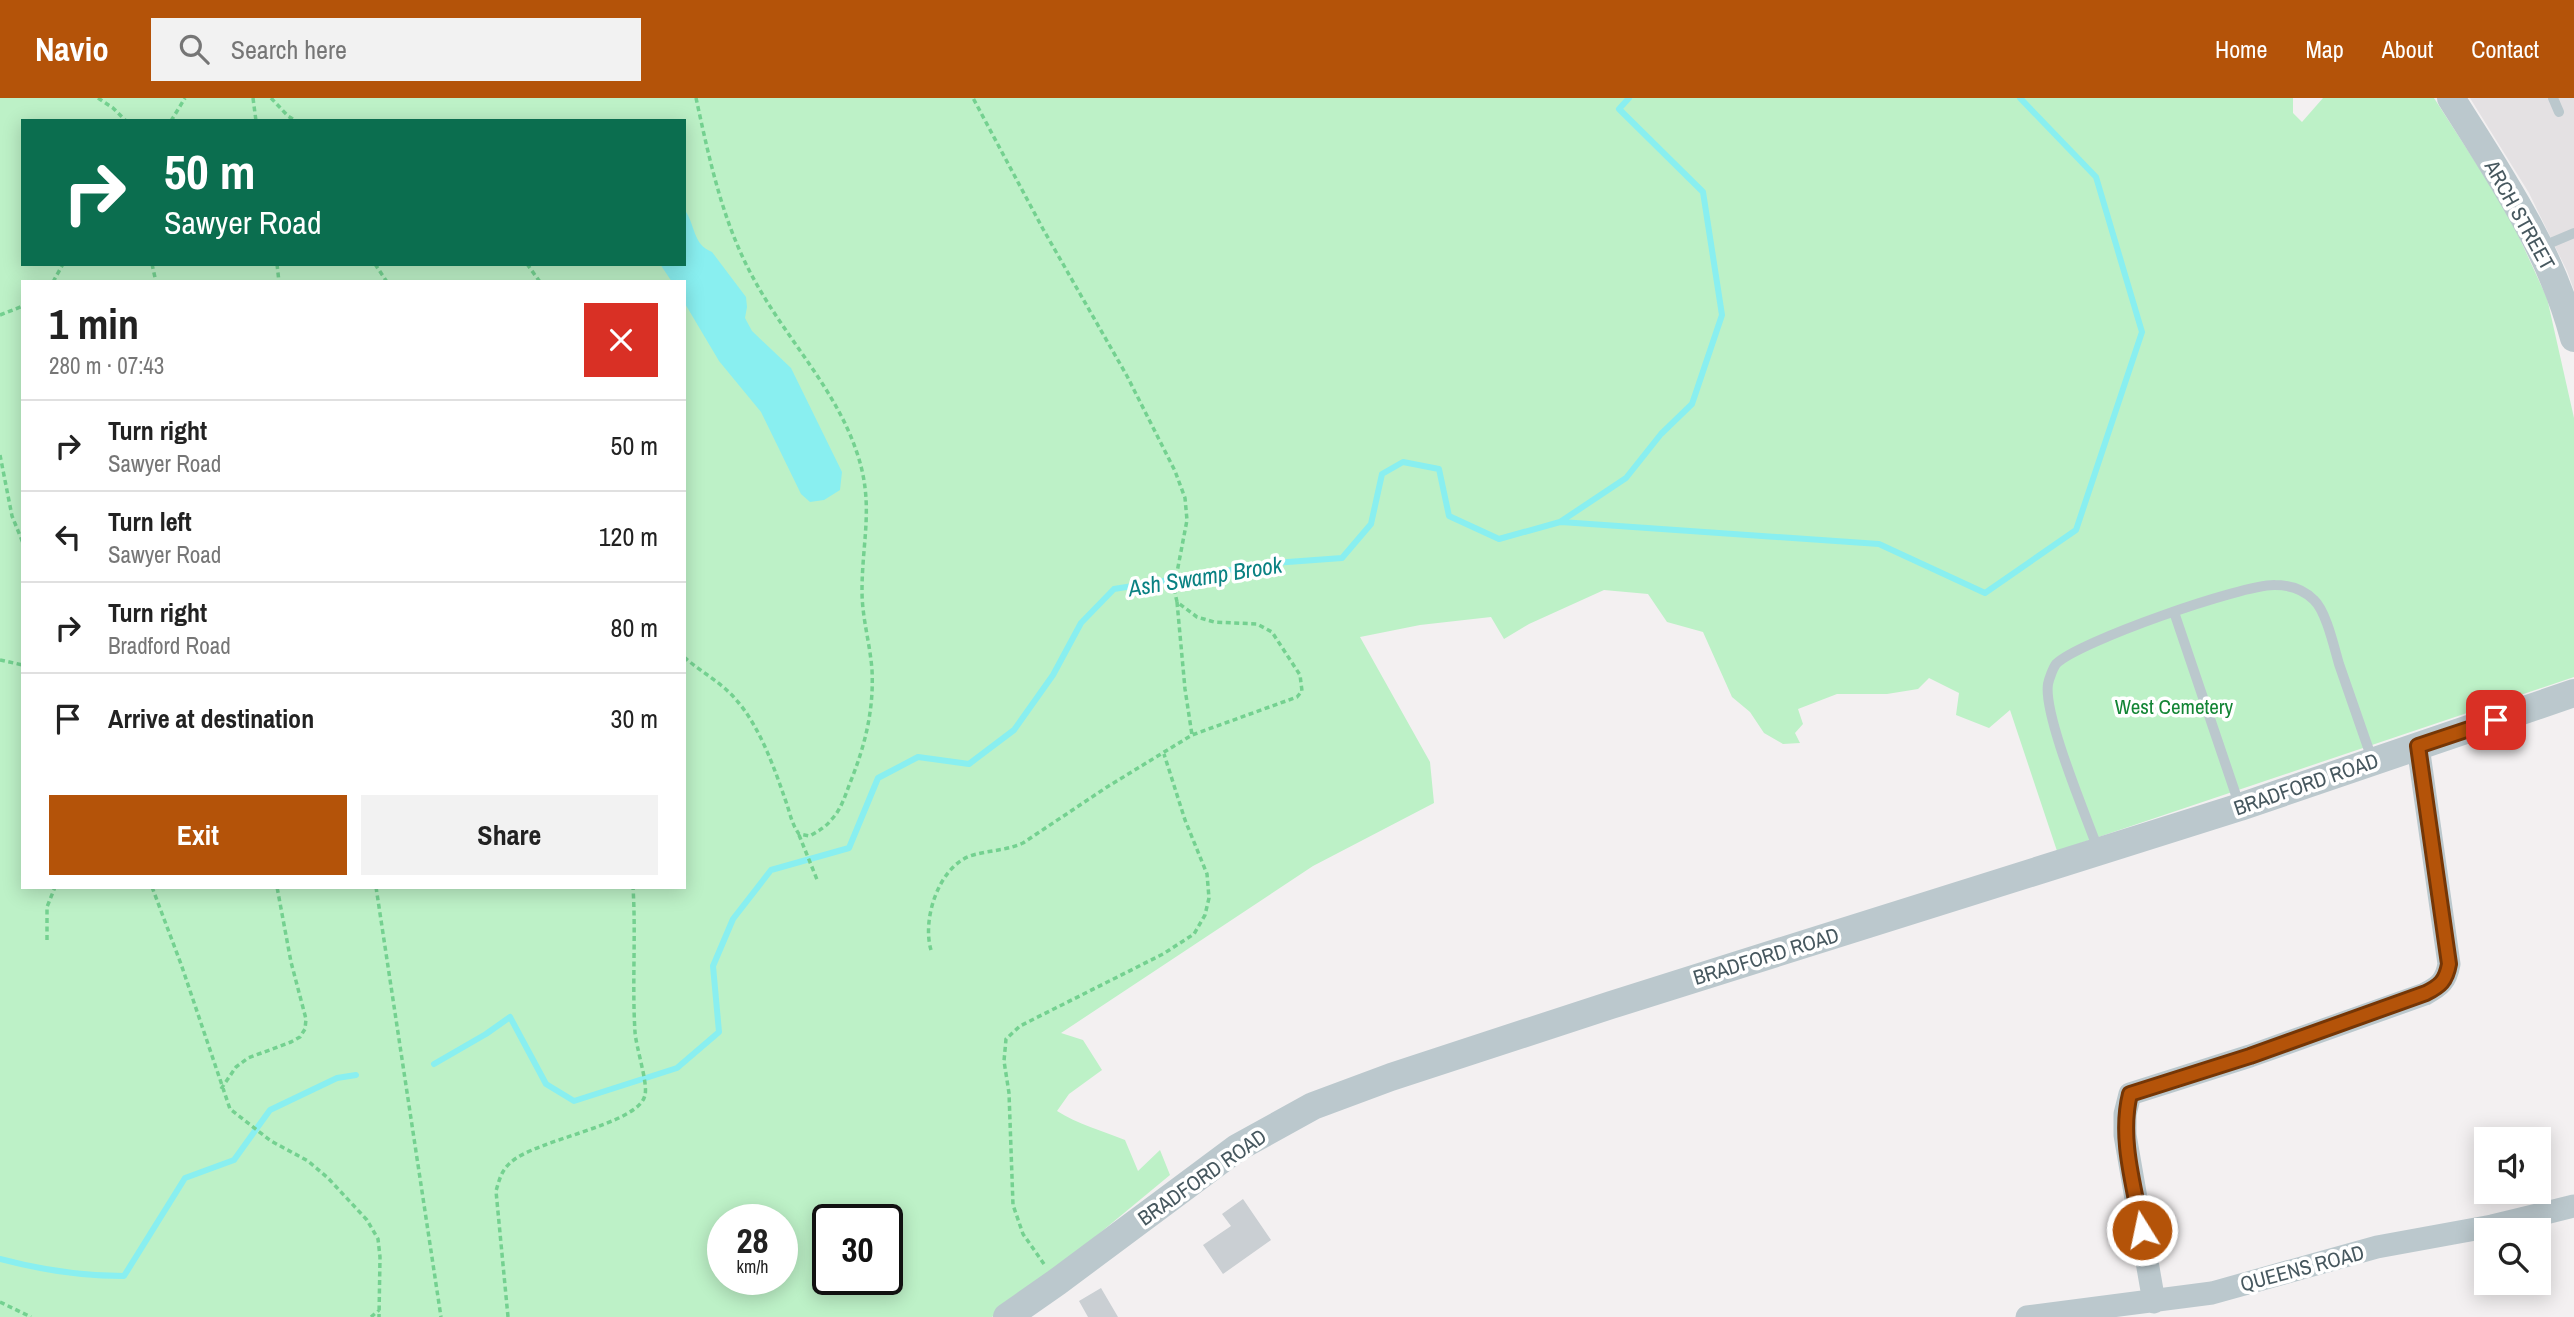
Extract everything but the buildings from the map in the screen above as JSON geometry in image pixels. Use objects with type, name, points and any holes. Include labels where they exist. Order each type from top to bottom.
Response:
[{"type":"street","name":"ARCH STREET","points":[[2451,98],[2505,183],[2541,247],[2556,281],[2574,338]]},
{"type":"street","name":"BRADFORD ROAD","points":[[1007,1317],[1058,1282],[1237,1147],[1312,1106],[1391,1077],[1611,1005],[2240,807],[2574,693]]},
{"type":"street","points":[[2154,1302],[2125,1135],[2125,1114],[2130,1094],[2250,1056],[2426,993],[2440,986],[2447,977],[2449,964],[2418,746]]},
{"type":"street","name":"QUEENS ROAD","points":[[2027,1317],[2212,1293],[2377,1247],[2492,1226],[2574,1206]]},
{"type":"lane","points":[[2553,98],[2559,112]]},
{"type":"lane","points":[[2541,247],[2574,233]]},
{"type":"lane","points":[[2099,852],[2056,730],[2049,705],[2048,684],[2055,665],[2079,649],[2174,611],[2250,589],[2274,585],[2298,588],[2316,601],[2328,628],[2373,762]]},
{"type":"lane","points":[[2174,611],[2240,807]]},
{"type":"path","points":[[99,98],[124,119]]},
{"type":"path","points":[[173,119],[185,98]]},
{"type":"path","points":[[253,98],[256,119]]},
{"type":"path","points":[[271,98],[293,119]]},
{"type":"path","points":[[696,98],[711,170],[741,253],[762,294],[840,415],[855,447],[866,484],[868,515],[862,588],[872,671],[868,730],[840,809],[819,831],[810,836],[799,834]]},
{"type":"path","points":[[973,98],[1042,229],[1127,376],[1175,471],[1185,498],[1187,520],[1174,588],[1178,602],[1185,689],[1192,735]]},
{"type":"path","points":[[0,315],[21,307]]},
{"type":"path","points":[[0,454],[9,505],[21,538]]},
{"type":"path","points":[[931,950],[928,938],[931,913],[946,876],[956,864],[968,857],[1010,849],[1023,843],[1192,735],[1297,697],[1302,691],[1300,674],[1272,632],[1257,624],[1214,622],[1198,617],[1178,602]]},
{"type":"path","points":[[686,658],[724,687],[746,714],[774,769],[793,824],[818,882]]},
{"type":"path","points":[[0,660],[21,665]]},
{"type":"path","points":[[1058,1282],[1023,1234],[1013,1205],[1009,1093],[1004,1061],[1006,1039],[1020,1026],[1163,954],[1194,934],[1205,915],[1209,898],[1207,874],[1185,820],[1164,754]]},
{"type":"path","points":[[47,940],[47,907],[54,889]]},
{"type":"path","points":[[153,889],[186,975],[221,1089],[230,1109],[271,1142],[308,1161],[328,1178],[367,1220],[378,1239],[379,1317]]},
{"type":"path","points":[[221,1089],[236,1067],[248,1058],[291,1042],[300,1037],[305,1028],[306,1019],[291,962],[277,889]]},
{"type":"path","points":[[376,889],[441,1317]]},
{"type":"path","points":[[508,1317],[496,1191],[500,1175],[510,1162],[524,1155],[629,1114],[640,1106],[646,1094],[635,1033],[633,889]]},
{"type":"path","points":[[0,1302],[31,1317]]},
{"type":"path","points":[[371,1317],[379,1310]]},
{"type":"shaded area","points":[[2470,98],[2574,98],[2574,290],[2529,193]]},
{"type":"green space","name":"West Cemetery","points":[[0,98],[2293,98],[2293,113],[2302,122],[2323,98],[2434,98],[2507,211],[2547,298],[2574,418],[2574,677],[2057,851],[2010,710],[1989,728],[1956,715],[1959,693],[1929,678],[1918,689],[1887,694],[1837,694],[1798,709],[1803,724],[1795,733],[1800,743],[1783,744],[1764,733],[1750,712],[1732,697],[1703,632],[1667,622],[1648,594],[1604,590],[1529,624],[1504,639],[1491,617],[1420,625],[1360,637],[1430,762],[1434,803],[1313,866],[1061,1033],[1083,1040],[1102,1070],[1069,1094],[1057,1111],[1082,1124],[1125,1140],[1138,1171],[1160,1150],[1170,1175],[1037,1285],[992,1317],[0,1317]]},
{"type":"water","points":[[686,212],[701,244],[712,252],[746,297],[745,318],[752,331],[791,368],[842,472],[840,490],[824,500],[810,502],[801,494],[761,412],[719,361],[686,305],[686,280],[671,280],[661,266],[686,266]]},
{"type":"waterway","name":"Ash Swamp Brook","points":[[434,1064],[510,1017],[546,1084],[574,1101],[677,1068],[719,1032],[713,966],[733,919],[771,870],[849,848],[878,778],[918,757],[969,764],[1014,730],[1053,675],[1081,623],[1114,589],[1274,563],[1342,558],[1371,524],[1382,474],[1403,462],[1439,469],[1449,516],[1499,539],[1560,522],[1626,478],[1661,434],[1692,404],[1722,315],[1703,192],[1619,109],[1629,98]]},
{"type":"waterway","points":[[1561,522],[1879,544],[1985,593],[2076,530],[2142,332],[2096,177],[2020,98]]},
{"type":"waterway","name":"Ash Swamp Brook","points":[[0,1259],[61,1272],[124,1276],[185,1178],[234,1160],[270,1110],[337,1078],[356,1075]]},
{"type":"route","points":[[2142,1230],[2125,1135],[2125,1114],[2130,1094],[2250,1056],[2426,993],[2440,986],[2447,977],[2449,964],[2418,746],[2496,720]]}]
